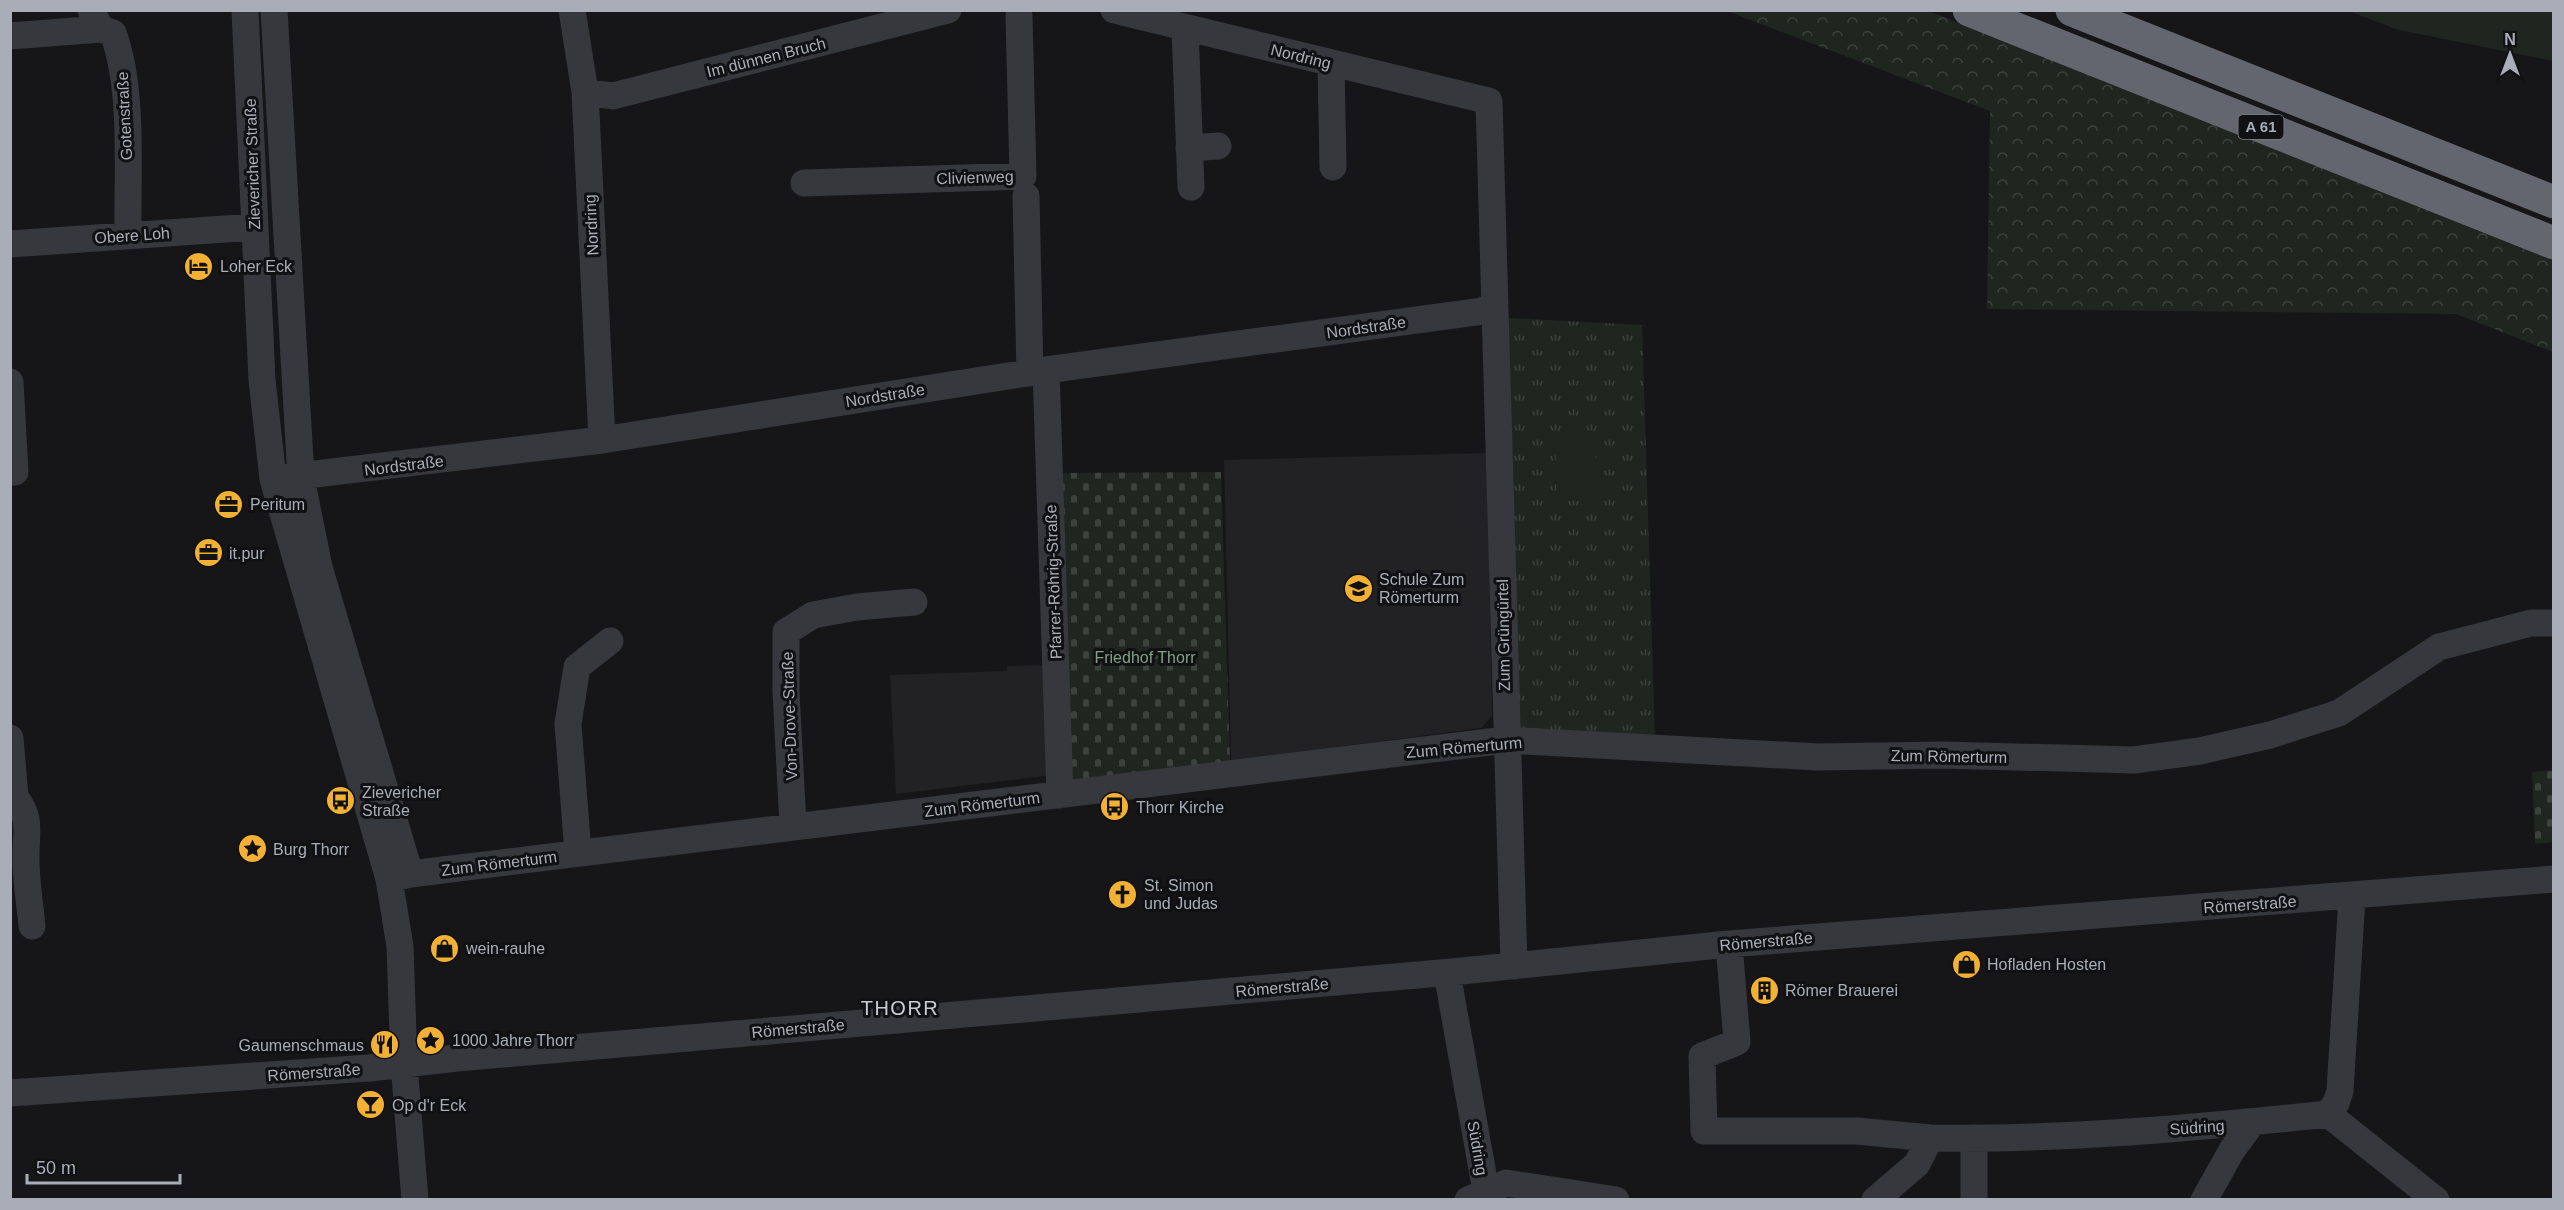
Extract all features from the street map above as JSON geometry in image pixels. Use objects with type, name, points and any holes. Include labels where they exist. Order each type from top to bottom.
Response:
[{"type":"highway","name":"A 61","points":[[1969,10],[2553,243]]},
{"type":"highway","name":"A 61","points":[[2072,10],[2553,202]]},
{"type":"street","name":"Zievericher Straße","points":[[245,10],[262,380],[273,480],[400,877]]},
{"type":"street","name":"Zievericher Straße","points":[[274,10],[301,478],[319,567],[400,877],[404,1064],[415,1200]]},
{"type":"street","name":"Nordring","points":[[572,10],[585,92],[602,440]]},
{"type":"street","name":"Im dünnen Bruch","points":[[585,92],[613,96],[948,10]]},
{"type":"street","name":"Nordring","points":[[1114,10],[1489,101]]},
{"type":"street","name":"Clivienweg","points":[[804,183],[1023,176],[1018,12]]},
{"type":"street","points":[[10,36],[96,20]]},
{"type":"street","name":"Gotenstraße","points":[[96,20],[113,33],[120,54],[126,118],[128,234]]},
{"type":"street","points":[[1185,28],[1191,188]]},
{"type":"street","points":[[1331,63],[1333,167]]},
{"type":"street","name":"Zum Grüngürtel","points":[[1489,101],[1514,966]]},
{"type":"street","points":[[1189,148],[1218,146]]},
{"type":"street","name":"Pfarrer-Röhrig-Straße","points":[[1026,196],[1038,371],[1060,795]]},
{"type":"street","name":"Obere Loh","points":[[10,244],[254,227]]},
{"type":"street","name":"Nordstraße","points":[[273,480],[602,440],[1038,371],[1483,311],[1496,303]]},
{"type":"street","points":[[10,382],[15,472],[10,472]]},
{"type":"street","name":"Von-Drove-Straße","points":[[793,826],[786,692],[786,632],[813,615],[857,607],[914,602]]},
{"type":"street","name":"Zum Römerturm","points":[[400,877],[793,826],[1506,740],[1818,757],[1942,755],[2134,760],[2200,751],[2270,735],[2340,713],[2439,647],[2531,623],[2553,623]]},
{"type":"street","points":[[578,853],[568,724],[577,667],[610,641]]},
{"type":"street","points":[[10,738],[13,797],[24,808],[28,826],[26,859],[32,926]]},
{"type":"street","name":"Römerstraße","points":[[10,1093],[404,1064],[1447,973],[1729,944],[2352,897],[2553,879]]},
{"type":"street","points":[[2352,897],[2340,1091],[2336,1103],[2328,1114],[2436,1200]]},
{"type":"street","name":"Südring","points":[[1729,944],[1737,1042],[1702,1056],[1704,1131],[1857,1131],[1930,1138],[1974,1138],[2107,1134],[2252,1123],[2328,1114]]},
{"type":"street","name":"Südring","points":[[1447,973],[1477,1196],[1506,1183],[1616,1200]]},
{"type":"street","points":[[2204,1200],[2232,1150],[2252,1123]]},
{"type":"street","points":[[1875,1200],[1917,1164],[1930,1138]]},
{"type":"street","points":[[1974,1138],[1974,1200]]},
{"type":"shaded area","name":"Schule Zum Römerturm","points":[[1487,453],[1492,716],[1481,728],[1231,761],[1224,460]]},
{"type":"shaded area","points":[[1049,665],[1052,775],[896,794],[890,675],[1007,671],[1007,666]]},
{"type":"green space","points":[[1727,11],[1929,11],[2553,255],[2553,352],[2456,314],[1987,309],[1990,111]]},
{"type":"green space","points":[[2348,11],[2553,11],[2553,61],[2399,30]]},
{"type":"green space","points":[[1509,318],[1642,325],[1655,736],[1523,731],[1517,727],[1514,718]]},
{"type":"green space","points":[[1595,439],[1597,500],[1557,501],[1555,440]]},
{"type":"green space","name":"Friedhof Thorr","points":[[1221,472],[1230,762],[1068,782],[1058,473]]},
{"type":"green space","points":[[2553,770],[2553,842],[2535,844],[2532,772]]},
{"type":"place","name":"Loher Eck","points":[[199,266]]},
{"type":"place","name":"Peritum","points":[[229,504]]},
{"type":"place","name":"it.pur","points":[[208,553]]},
{"type":"place","name":"Schule Zum Römerturm","points":[[1358,588]]},
{"type":"place","name":"Zievericher Straße","points":[[341,801]]},
{"type":"place","name":"Thorr Kirche","points":[[1115,807]]},
{"type":"place","name":"Burg Thorr","points":[[252,849]]},
{"type":"place","name":"St. Simon und Judas","points":[[1123,894]]},
{"type":"place","name":"wein-rauhe","points":[[445,948]]},
{"type":"place","name":"Hofladen Hosten","points":[[1966,964]]},
{"type":"place","name":"Römer Brauerei","points":[[1764,990]]},
{"type":"place","name":"1000 Jahre Thorr","points":[[431,1040]]},
{"type":"place","name":"Gaumenschmaus","points":[[385,1045]]},
{"type":"place","name":"Op d'r Eck","points":[[371,1105]]},
{"type":"district","name":"THORR","points":[[900,1008]]}]
